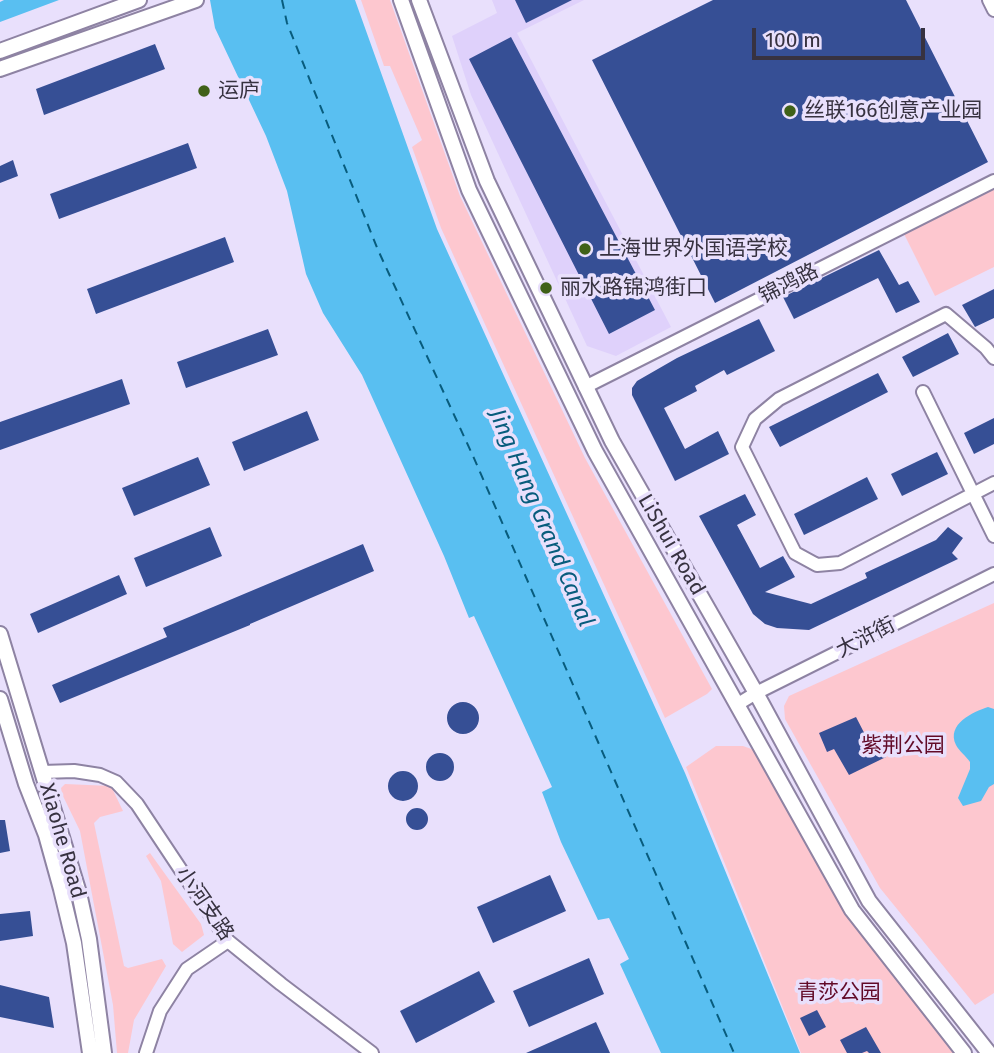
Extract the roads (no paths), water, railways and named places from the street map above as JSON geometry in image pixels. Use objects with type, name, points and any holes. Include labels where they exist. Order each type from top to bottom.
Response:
[{"type":"main road","points":[[0,51],[139,0]]},
{"type":"main road","points":[[0,69],[196,0]]},
{"type":"main road","name":"LiShui Road","points":[[401,0],[469,190],[595,451],[852,910],[964,1053]]},
{"type":"main road","name":"LiShui Road","points":[[419,0],[487,180],[612,441],[756,693],[869,901],[989,1053]]},
{"type":"main road","name":"Xiaohe Road","points":[[0,634],[79,893],[90,1053]]},
{"type":"main road","name":"Xiaohe Road","points":[[0,699],[26,784],[81,941],[104,1053]]},
{"type":"street","points":[[989,0],[994,10]]},
{"type":"street","name":"锦鸿路","points":[[584,387],[994,181]]},
{"type":"street","points":[[994,358],[946,314],[779,399],[755,419],[742,447],[795,553],[817,565],[840,563],[994,483]]},
{"type":"street","points":[[923,392],[994,536]]},
{"type":"street","name":"大浒街","points":[[738,704],[994,574]]},
{"type":"street","name":"小河支路","points":[[42,772],[74,771],[100,775],[116,782],[137,804],[228,941],[372,1053]]},
{"type":"street","points":[[146,1053],[160,1011],[187,969],[228,941]]},
{"type":"water","points":[[59,0],[0,22],[0,2]]},
{"type":"water","name":"Jing Hang Grand Canal","points":[[210,0],[355,0],[437,229],[685,773],[800,1053],[661,1053],[620,964],[629,959],[609,918],[598,920],[561,842],[542,792],[552,787],[474,616],[469,618],[444,556],[362,375],[323,313],[306,274],[287,191],[266,136],[215,28]]},
{"type":"water","points":[[988,707],[994,709],[994,784],[989,787],[981,801],[963,806],[958,798],[970,769],[970,762],[956,745],[955,731],[963,720]]},
{"type":"place","name":"运庐","points":[[204,91]]},
{"type":"place","name":"丝联166创意产业园","points":[[790,111]]},
{"type":"place","name":"上海世界外国语学校","points":[[585,249]]},
{"type":"place","name":"丽水路锦鸿街口","points":[[546,288]]},
{"type":"park label","name":"紫荆公园","points":[[903,746]]},
{"type":"park label","name":"青莎公园","points":[[839,993]]}]
